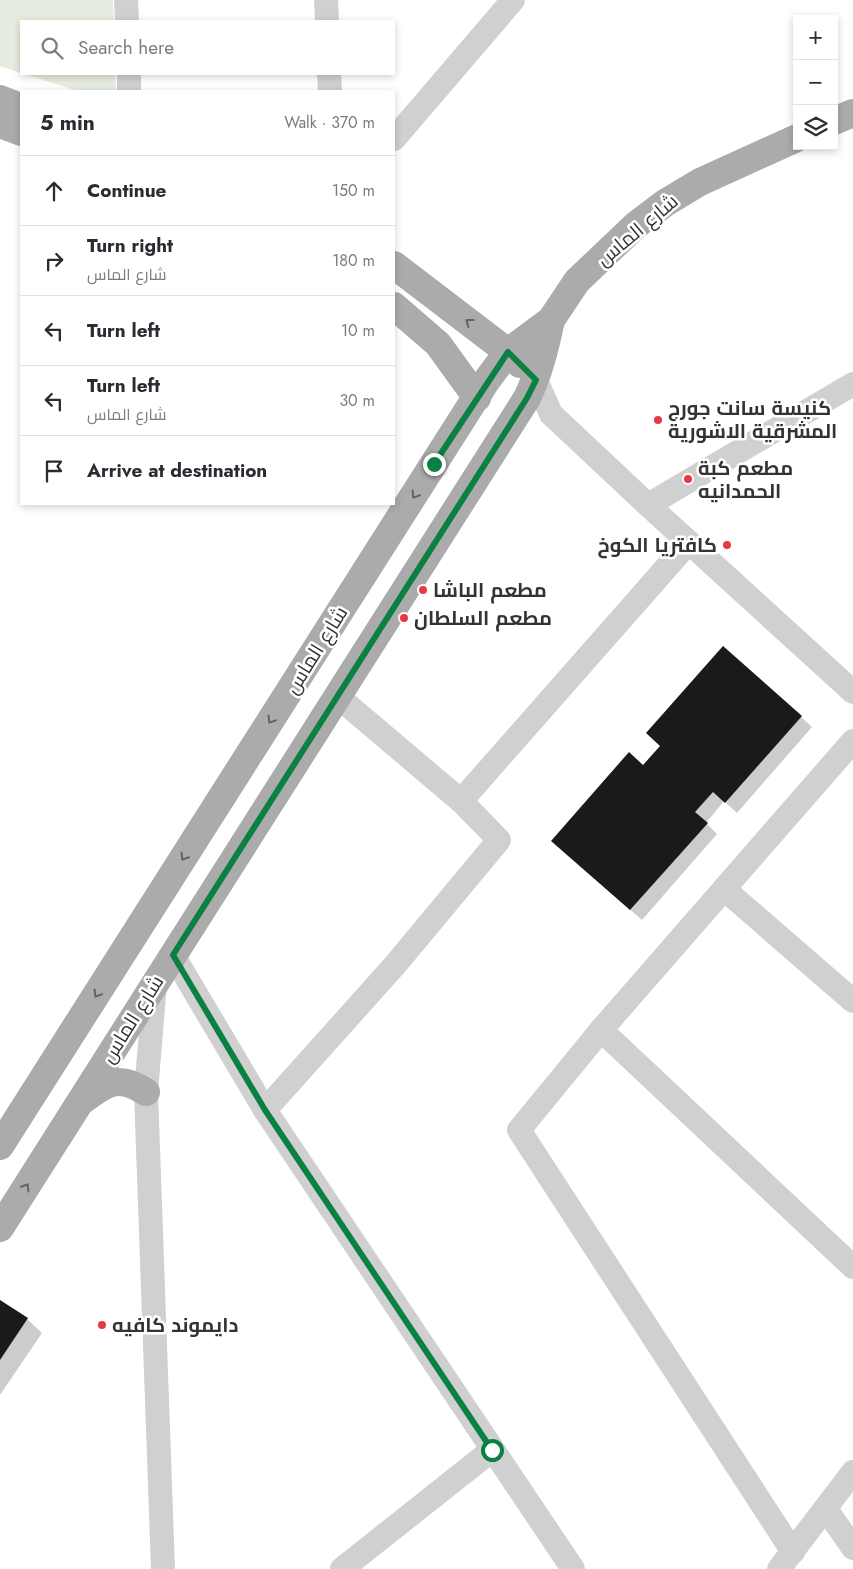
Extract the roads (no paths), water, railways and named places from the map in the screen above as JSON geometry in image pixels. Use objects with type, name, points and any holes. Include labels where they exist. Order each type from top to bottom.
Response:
[{"type":"main road","points":[[0,99],[20,107]]},
{"type":"main road","points":[[838,119],[853,113]]},
{"type":"main road","points":[[0,124],[20,132]]},
{"type":"main road","name":"شارع الماس","points":[[0,1146],[508,352],[551,320],[577,281],[636,225],[665,203],[707,178],[793,140]]},
{"type":"main road","points":[[395,266],[508,352],[536,380]]},
{"type":"main road","points":[[395,307],[438,344],[477,398]]},
{"type":"main road","name":"شارع الماس","points":[[0,1228],[527,398],[536,380],[545,351],[551,320]]},
{"type":"main road","points":[[80,1102],[101,1086],[115,1082],[123,1081],[134,1084],[146,1092]]},
{"type":"street","points":[[126,0],[127,20]]},
{"type":"street","points":[[326,0],[327,20]]},
{"type":"street","points":[[395,138],[514,0]]},
{"type":"street","points":[[129,75],[129,90]]},
{"type":"street","points":[[329,75],[330,90]]},
{"type":"street","points":[[536,380],[551,414],[853,692]]},
{"type":"street","points":[[648,505],[853,384]]},
{"type":"street","points":[[461,801],[690,542]]},
{"type":"street","points":[[265,1110],[395,965],[499,840],[461,801],[337,696]]},
{"type":"street","points":[[853,741],[601,1030],[519,1130],[786,1560],[853,1472]]},
{"type":"street","points":[[724,889],[853,1001]]},
{"type":"street","points":[[173,955],[265,1110],[573,1569]]},
{"type":"street","points":[[155,984],[146,1092],[163,1569]]},
{"type":"street","points":[[601,1030],[853,1267]]},
{"type":"street","points":[[342,1569],[492,1450]]},
{"type":"street","points":[[826,1509],[853,1548]]},
{"type":"place","name":"كنيسة سانت جورج المشرقية الاشورية","points":[[658,420]]},
{"type":"place","name":"مطعم كبة الحمدانيه","points":[[688,479]]},
{"type":"place","name":"كافتريا الكوخ","points":[[727,545]]},
{"type":"place","name":"مطعم الباشا","points":[[423,590]]},
{"type":"place","name":"مطعم السلطان","points":[[404,618]]},
{"type":"place","name":"دايموند كافيه","points":[[102,1325]]}]
